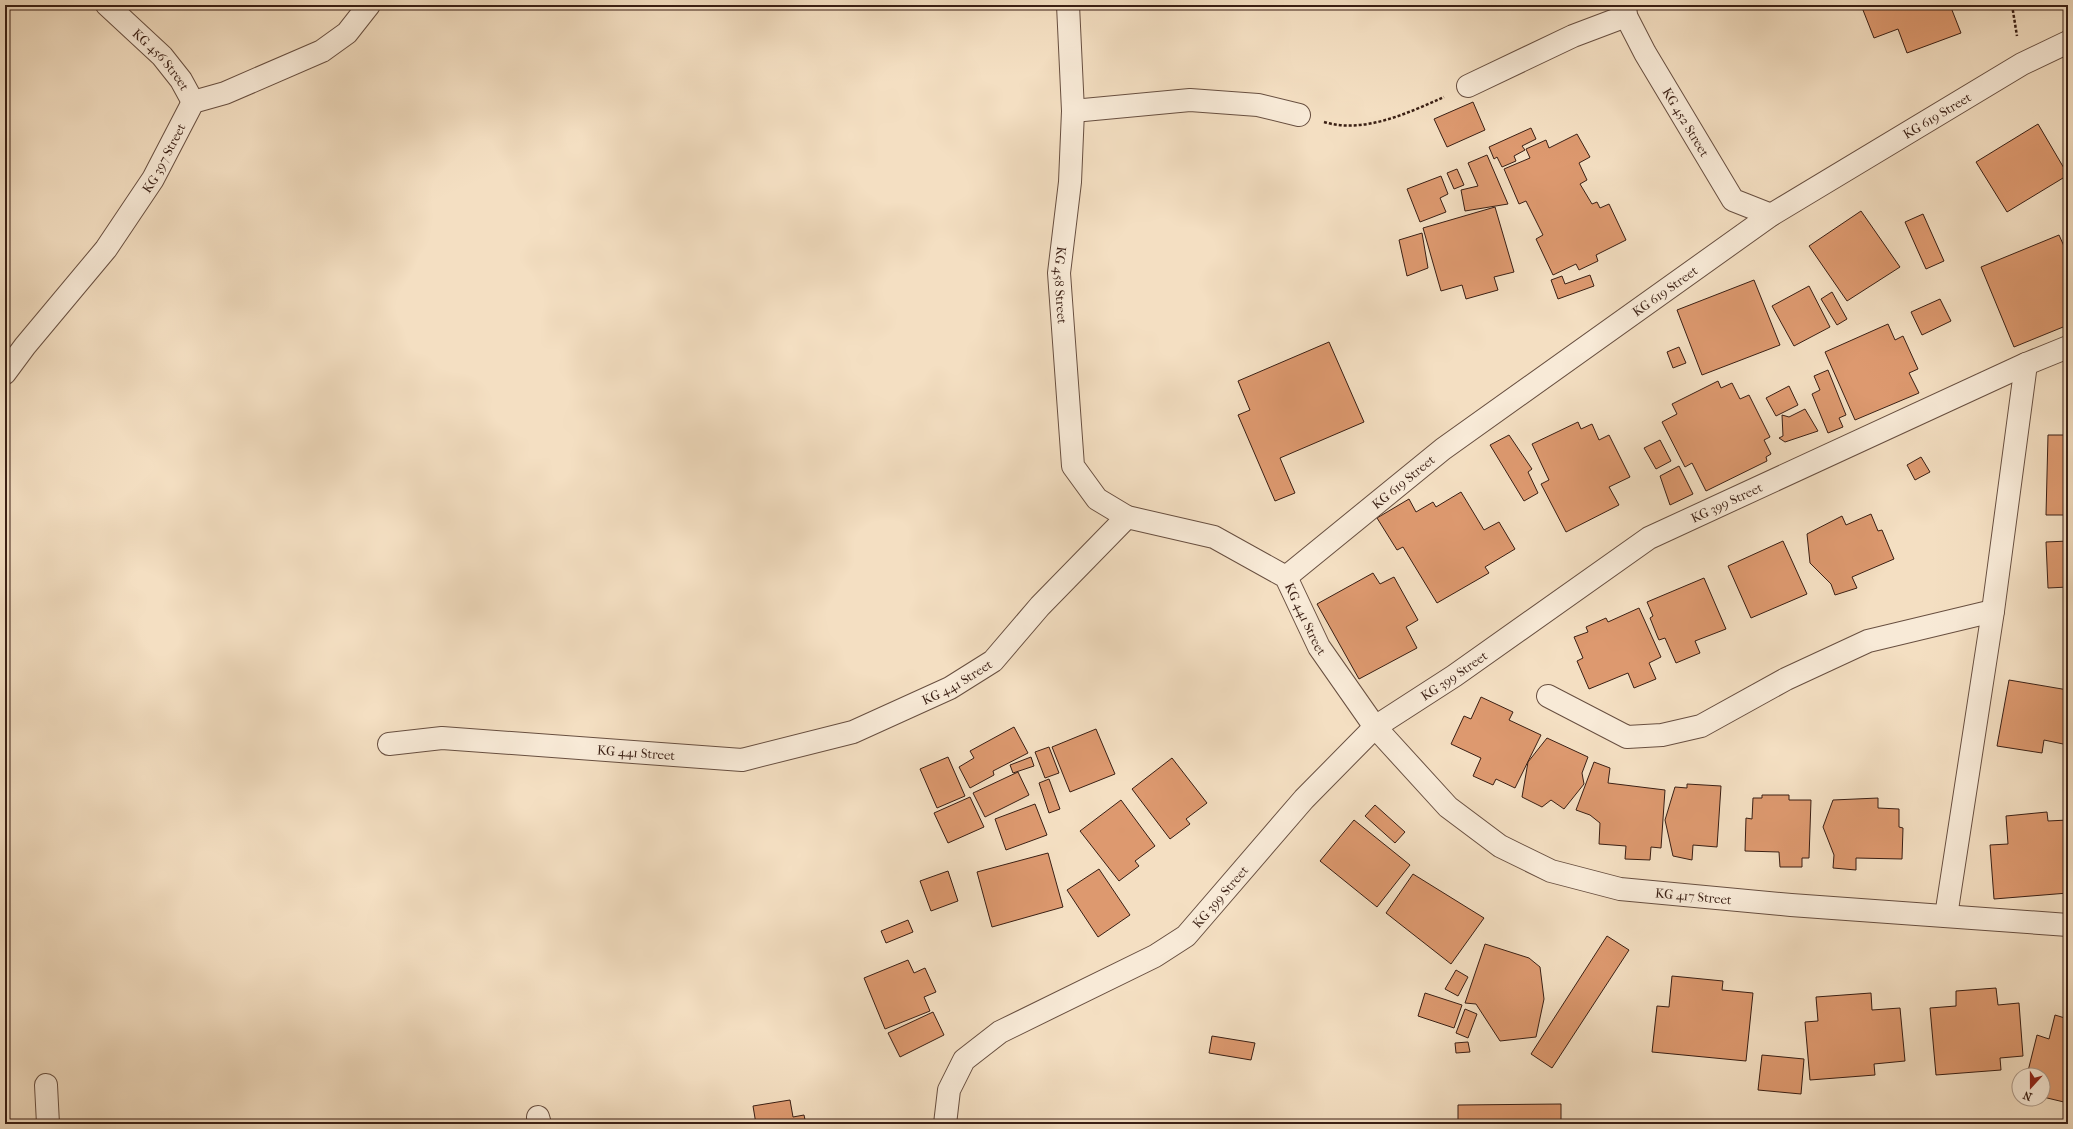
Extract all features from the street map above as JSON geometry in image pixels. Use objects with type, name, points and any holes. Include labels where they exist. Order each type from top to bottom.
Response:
[{"type":"street","name":"KG 456 Street","points":[[107,5],[162,56],[181,80],[193,102]]},
{"type":"street","points":[[193,102],[225,93],[322,51],[347,33],[369,5]]},
{"type":"street","name":"KG 458 Street","points":[[1068,5],[1073,111],[1070,182],[1059,273],[1073,466],[1097,499],[1127,517]]},
{"type":"street","points":[[1468,86],[1626,11]]},
{"type":"street","name":"KG 452 Street","points":[[1626,11],[1645,53],[1733,200],[1771,215]]},
{"type":"street","name":"KG 619 Street","points":[[1286,577],[1443,449],[1771,215],[2022,64],[2068,42]]},
{"type":"street","points":[[1073,111],[1190,100],[1258,105],[1299,115]]},
{"type":"street","name":"KG 397 Street","points":[[5,373],[25,346],[106,249],[153,179],[193,102]]},
{"type":"street","name":"KG 399 Street","points":[[945,1124],[949,1090],[964,1060],[1000,1032],[1156,956],[1186,936],[1304,799],[1375,727],[1454,676],[1649,538],[2026,364],[2068,347]]},
{"type":"street","points":[[1946,916],[1993,611],[2026,364]]},
{"type":"street","name":"KG 441 Street","points":[[389,744],[442,738],[543,744],[742,760],[853,732],[950,688],[993,661],[1040,606],[1127,517],[1214,537],[1286,577],[1320,647],[1375,727]]},
{"type":"street","points":[[1548,696],[1626,737],[1662,735],[1702,726],[1786,679],[1868,641],[1993,611]]},
{"type":"street","name":"KG 417 Street","points":[[1375,727],[1448,807],[1500,846],[1551,871],[1620,889],[1791,905],[2068,925]]},
{"type":"street","points":[[46,1085],[48,1124]]},
{"type":"path","points":[[1299,115],[1329,124],[1364,124],[1396,118],[1468,86]]},
{"type":"building","points":[[1861,5],[1950,5],[1961,33],[1907,53],[1898,29],[1874,38]]},
{"type":"building","points":[[1473,102],[1485,130],[1447,147],[1434,119]]},
{"type":"building","points":[[2038,124],[2068,175],[2007,212],[1976,162]]},
{"type":"building","points":[[1531,128],[1536,139],[1522,146],[1525,150],[1514,156],[1516,161],[1502,167],[1497,157],[1494,159],[1489,147]]},
{"type":"building","points":[[1577,134],[1590,157],[1579,163],[1587,180],[1580,184],[1592,204],[1597,202],[1600,208],[1609,204],[1626,240],[1596,255],[1598,261],[1579,270],[1576,264],[1553,275],[1536,239],[1543,235],[1526,201],[1519,204],[1504,169],[1530,158],[1526,149],[1546,140],[1549,148]]},
{"type":"building","points":[[1487,155],[1508,204],[1465,211],[1461,190],[1478,186],[1468,163]]},
{"type":"building","points":[[1457,169],[1464,185],[1454,189],[1447,173]]},
{"type":"building","points":[[1441,176],[1448,194],[1440,198],[1446,212],[1420,222],[1407,189]]},
{"type":"building","points":[[1495,207],[1514,272],[1494,277],[1498,290],[1466,299],[1462,285],[1441,291],[1423,228]]},
{"type":"building","points":[[1861,211],[1900,267],[1847,301],[1809,246]]},
{"type":"building","points":[[1923,214],[1944,261],[1926,269],[1905,222]]},
{"type":"building","points":[[1422,233],[1428,268],[1407,276],[1399,240]]},
{"type":"building","points":[[2059,235],[2068,255],[2068,325],[2014,347],[1981,267]]},
{"type":"building","points":[[1590,275],[1594,286],[1558,299],[1551,280],[1562,276],[1565,284]]},
{"type":"building","points":[[1754,280],[1780,345],[1702,375],[1677,310]]},
{"type":"building","points":[[1809,286],[1830,327],[1794,346],[1772,306]]},
{"type":"building","points":[[1832,292],[1847,319],[1837,325],[1821,299]]},
{"type":"building","points":[[1940,299],[1951,321],[1922,335],[1911,312]]},
{"type":"building","points":[[1888,324],[1895,340],[1903,336],[1918,369],[1909,373],[1919,393],[1855,420],[1825,352]]},
{"type":"building","points":[[1329,342],[1364,422],[1280,458],[1295,493],[1275,501],[1238,415],[1250,410],[1238,381]]},
{"type":"building","points":[[1679,347],[1686,363],[1673,368],[1667,352]]},
{"type":"building","points":[[1828,370],[1846,415],[1839,418],[1843,427],[1828,433],[1812,394],[1820,390],[1814,376]]},
{"type":"building","points":[[1718,381],[1721,388],[1732,383],[1740,399],[1749,395],[1770,437],[1764,440],[1771,454],[1766,457],[1767,461],[1706,491],[1692,463],[1685,467],[1662,422],[1677,414],[1672,404]]},
{"type":"building","points":[[1789,386],[1798,405],[1776,416],[1766,398]]},
{"type":"building","points":[[1805,409],[1818,431],[1785,442],[1779,438],[1783,436],[1782,415],[1789,417]]},
{"type":"building","points":[[1578,422],[1581,429],[1592,424],[1599,440],[1609,435],[1630,477],[1609,487],[1619,505],[1566,532],[1541,484],[1549,480],[1532,444]]},
{"type":"building","points":[[1509,435],[1532,469],[1528,472],[1538,493],[1524,501],[1490,445]]},
{"type":"building","points":[[2048,435],[2068,435],[2068,515],[2046,515]]},
{"type":"building","points":[[1660,440],[1671,461],[1656,469],[1644,448]]},
{"type":"building","points":[[1921,457],[1930,472],[1915,480],[1907,465]]},
{"type":"building","points":[[1679,466],[1693,494],[1670,505],[1660,476]]},
{"type":"building","points":[[1461,492],[1484,530],[1499,522],[1515,549],[1485,567],[1489,573],[1437,603],[1403,547],[1397,550],[1377,518],[1409,499],[1416,512],[1433,502],[1436,507]]},
{"type":"building","points":[[1871,514],[1878,531],[1882,530],[1894,559],[1852,577],[1857,588],[1835,595],[1831,584],[1810,563],[1807,534],[1842,516],[1846,525]]},
{"type":"building","points":[[1783,541],[1807,594],[1751,618],[1728,566]]},
{"type":"building","points":[[2068,541],[2068,587],[2048,588],[2046,542]]},
{"type":"building","points":[[1373,573],[1380,584],[1394,577],[1418,620],[1406,627],[1417,648],[1359,679],[1317,604]]},
{"type":"building","points":[[1704,578],[1726,629],[1695,641],[1700,653],[1676,663],[1665,638],[1659,640],[1658,638],[1650,618],[1653,616],[1647,602]]},
{"type":"building","points":[[1639,608],[1661,657],[1649,663],[1656,679],[1634,688],[1628,673],[1589,689],[1577,661],[1583,658],[1574,637],[1588,632],[1586,627],[1606,618],[1608,622]]},
{"type":"building","points":[[2009,680],[2068,690],[2068,745],[2044,740],[2042,753],[1997,746]]},
{"type":"building","points":[[1481,697],[1513,712],[1509,720],[1541,735],[1515,788],[1496,779],[1493,785],[1473,776],[1481,758],[1451,744],[1464,716],[1471,719]]},
{"type":"building","points":[[1014,727],[1028,753],[993,771],[994,775],[970,788],[959,767],[974,758],[970,751]]},
{"type":"building","points":[[1096,729],[1115,774],[1070,792],[1052,747]]},
{"type":"building","points":[[1547,738],[1588,757],[1582,773],[1584,784],[1564,809],[1551,800],[1542,807],[1522,797],[1528,762]]},
{"type":"building","points":[[1049,747],[1059,773],[1045,778],[1035,752]]},
{"type":"building","points":[[948,757],[965,796],[937,808],[920,769]]},
{"type":"building","points":[[1031,757],[1034,766],[1013,773],[1010,765]]},
{"type":"building","points":[[1172,758],[1207,803],[1186,819],[1190,824],[1170,839],[1132,789]]},
{"type":"building","points":[[1594,762],[1610,768],[1608,783],[1665,790],[1661,848],[1651,847],[1650,860],[1625,859],[1626,846],[1599,844],[1600,823],[1590,815],[1576,810]]},
{"type":"building","points":[[1018,772],[1029,795],[985,817],[973,793]]},
{"type":"building","points":[[1049,779],[1060,809],[1049,813],[1039,783]]},
{"type":"building","points":[[1687,784],[1721,786],[1717,847],[1693,845],[1692,860],[1673,856],[1665,820],[1675,787],[1687,788]]},
{"type":"building","points":[[1762,795],[1789,795],[1789,800],[1811,800],[1809,858],[1802,858],[1802,867],[1780,867],[1779,852],[1745,851],[1746,818],[1752,819],[1753,798],[1762,798]]},
{"type":"building","points":[[970,797],[984,827],[948,843],[934,813]]},
{"type":"building","points":[[1878,798],[1878,808],[1899,809],[1899,827],[1903,828],[1902,859],[1856,858],[1856,870],[1833,868],[1834,855],[1823,827],[1833,800]]},
{"type":"building","points":[[1121,800],[1155,846],[1135,861],[1139,866],[1119,881],[1080,831]]},
{"type":"building","points":[[1035,804],[1047,835],[1006,850],[995,819]]},
{"type":"building","points":[[1375,805],[1405,832],[1395,843],[1365,816]]},
{"type":"building","points":[[2047,812],[2048,821],[2068,820],[2068,893],[1994,899],[1990,845],[2008,844],[2006,816]]},
{"type":"building","points":[[1354,820],[1410,865],[1377,907],[1320,861]]},
{"type":"building","points":[[1048,853],[1063,907],[992,927],[977,872]]},
{"type":"building","points":[[1099,869],[1130,915],[1098,937],[1067,890]]},
{"type":"building","points":[[948,871],[958,901],[931,911],[920,881]]},
{"type":"building","points":[[1413,874],[1484,918],[1451,964],[1386,913]]},
{"type":"building","points":[[908,920],[913,932],[886,943],[881,931]]},
{"type":"building","points":[[1607,936],[1629,950],[1552,1068],[1531,1054]]},
{"type":"building","points":[[1485,944],[1529,958],[1540,967],[1544,999],[1536,1037],[1500,1041],[1476,1004],[1465,1003]]},
{"type":"building","points":[[908,960],[914,973],[925,968],[936,992],[924,997],[930,1011],[885,1029],[864,978]]},
{"type":"building","points":[[1456,970],[1468,977],[1458,996],[1445,989]]},
{"type":"building","points":[[1672,976],[1723,981],[1722,990],[1753,993],[1746,1061],[1652,1052],[1657,1006],[1669,1007]]},
{"type":"building","points":[[1996,988],[1998,1005],[2019,1003],[2023,1056],[2000,1058],[2001,1070],[1936,1075],[1930,1008],[1956,1006],[1956,991]]},
{"type":"building","points":[[1425,993],[1462,1005],[1454,1028],[1418,1016]]},
{"type":"building","points":[[1871,993],[1872,1010],[1900,1008],[1905,1061],[1874,1064],[1875,1075],[1810,1080],[1805,1022],[1818,1021],[1816,997]]},
{"type":"building","points":[[1465,1009],[1477,1014],[1468,1038],[1456,1033]]},
{"type":"building","points":[[933,1012],[944,1035],[900,1057],[888,1033]]},
{"type":"building","points":[[2055,1015],[2068,1019],[2068,1103],[2051,1099],[2051,1067],[2029,1067],[2037,1035],[2049,1039]]},
{"type":"building","points":[[1212,1036],[1255,1043],[1251,1060],[1209,1053]]},
{"type":"building","points":[[1468,1042],[1470,1052],[1456,1053],[1455,1043]]},
{"type":"building","points":[[1762,1055],[1804,1059],[1801,1094],[1758,1090]]},
{"type":"building","points":[[790,1100],[793,1117],[804,1115],[806,1124],[756,1124],[753,1106]]},
{"type":"building","points":[[1561,1104],[1561,1124],[1458,1124],[1458,1105]]}]
